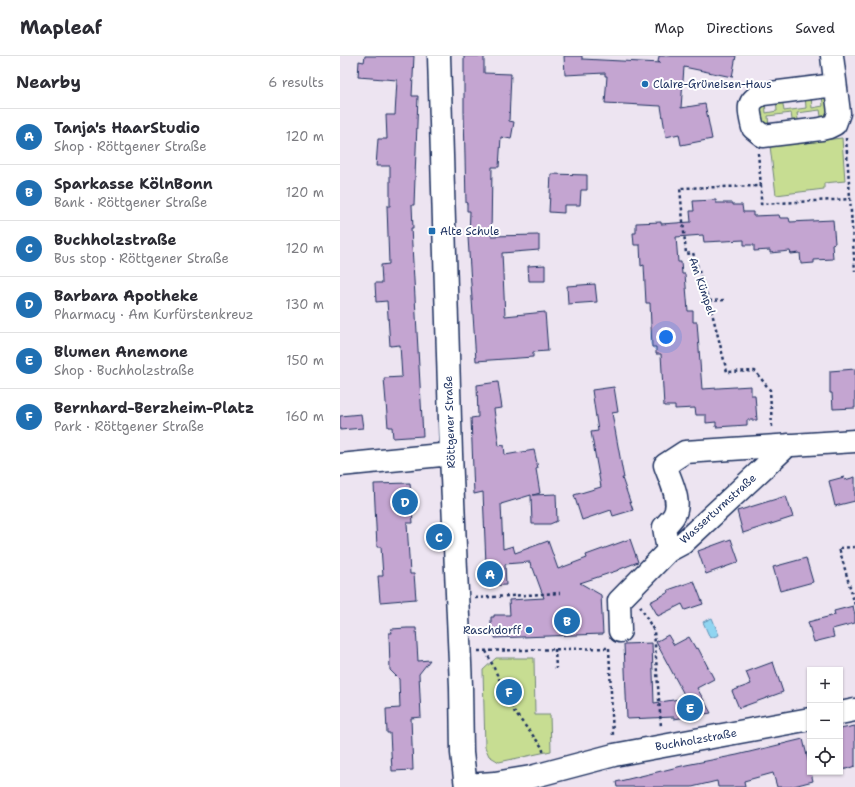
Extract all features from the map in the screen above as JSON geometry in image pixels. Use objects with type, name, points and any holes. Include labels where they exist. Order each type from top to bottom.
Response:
[{"type":"street","name":"Röttgener Straße","points":[[439,56],[462,753],[466,786]]},
{"type":"street","points":[[832,56],[836,84],[839,113],[835,124],[822,129],[763,136],[753,128],[749,107],[750,102],[755,97],[763,94],[836,84]]},
{"type":"street","points":[[668,551],[664,527],[674,516],[677,504],[674,490],[665,465],[685,452],[855,441]]},
{"type":"street","name":"Wasserturmstraße","points":[[614,640],[618,601],[668,551],[683,543],[780,446]]},
{"type":"street","points":[[340,466],[451,454]]},
{"type":"street","points":[[843,712],[855,710]]},
{"type":"street","name":"Buchholzstraße","points":[[466,786],[538,779],[614,755],[807,720]]},
{"type":"path","points":[[835,124],[846,132],[855,271]]},
{"type":"path","points":[[757,132],[761,204],[850,199]]},
{"type":"path","name":"Am Kümpel","points":[[760,186],[680,188],[686,254],[693,253],[708,301],[727,372],[755,371],[770,390],[780,446]]},
{"type":"path","points":[[708,301],[725,300]]},
{"type":"path","points":[[855,547],[839,548],[855,605]]},
{"type":"path","points":[[630,589],[654,631],[662,746]]},
{"type":"path","points":[[457,599],[560,593]]},
{"type":"path","points":[[459,652],[555,649],[614,640],[614,755]]},
{"type":"path","points":[[555,649],[556,669]]},
{"type":"path","points":[[486,651],[514,713],[542,747],[538,779]]},
{"type":"green space","points":[[822,93],[826,93],[832,113],[822,122],[820,110],[797,113],[799,125],[793,126],[791,113],[768,116],[769,128],[764,129],[756,105],[765,100],[766,113],[777,111],[776,99],[782,98],[784,111],[806,108],[805,95],[811,95],[812,108],[823,106]]},
{"type":"green space","points":[[842,138],[845,181],[824,183],[824,189],[776,195],[770,146]]},
{"type":"green space","points":[[496,658],[534,658],[535,715],[550,715],[551,751],[499,762],[489,756],[485,747],[483,670]]},
{"type":"water","points":[[712,618],[719,635],[710,638],[703,622]]},
{"type":"building","points":[[365,56],[414,56],[412,96],[418,96],[414,205],[412,205],[413,228],[411,228],[423,436],[393,438],[392,427],[388,427],[384,378],[402,377],[400,345],[390,346],[387,301],[376,302],[375,283],[382,283],[381,265],[389,264],[387,206],[390,206],[390,166],[376,166],[378,139],[387,139],[386,115],[395,115],[397,80],[358,77],[359,61],[364,62]]},
{"type":"building","points":[[464,56],[484,56],[484,73],[511,74],[509,121],[514,122],[511,139],[501,137],[499,167],[492,167],[491,236],[539,235],[539,250],[502,253],[505,316],[545,312],[548,351],[533,352],[533,357],[476,361],[468,237],[470,211],[467,211],[466,203]]},
{"type":"building","points":[[564,56],[582,56],[582,59],[661,63],[658,62],[659,56],[736,56],[732,77],[684,67],[681,108],[705,104],[712,139],[681,145],[679,134],[666,137],[661,106],[605,103],[607,76],[605,76],[605,73],[565,75]]},
{"type":"building","points":[[551,174],[587,175],[587,190],[581,190],[580,205],[564,205],[564,213],[549,212]]},
{"type":"building","points":[[716,200],[716,203],[733,203],[733,205],[742,205],[743,212],[753,212],[753,216],[779,215],[780,218],[789,218],[790,222],[833,220],[835,243],[832,244],[833,259],[814,260],[814,263],[801,264],[800,253],[791,254],[790,251],[770,253],[770,250],[754,251],[754,245],[744,245],[744,240],[704,242],[703,235],[676,237],[678,262],[681,262],[682,274],[685,274],[688,311],[693,311],[693,322],[697,322],[702,389],[751,386],[751,395],[755,395],[757,420],[747,420],[747,425],[716,427],[716,422],[706,423],[706,415],[696,415],[695,408],[675,409],[675,406],[664,406],[661,354],[656,354],[656,347],[652,347],[650,303],[646,303],[644,265],[641,266],[640,245],[634,245],[633,233],[636,233],[636,223],[661,222],[661,224],[691,222],[690,211],[694,211],[693,201]]},
{"type":"building","points":[[545,265],[545,281],[529,281],[528,266]]},
{"type":"building","points":[[595,284],[597,302],[568,304],[567,286]]},
{"type":"building","points":[[855,369],[855,408],[833,409],[832,393],[830,393],[830,371]]},
{"type":"building","points":[[498,382],[502,408],[494,409],[499,446],[504,445],[505,455],[534,450],[538,468],[536,469],[540,493],[533,495],[556,494],[557,521],[550,524],[532,524],[531,495],[501,504],[503,549],[513,546],[515,553],[548,541],[558,569],[587,558],[586,555],[630,539],[638,562],[580,583],[601,595],[603,634],[495,638],[495,631],[491,631],[491,617],[494,617],[494,615],[510,615],[509,600],[544,598],[530,562],[505,564],[506,585],[484,586],[483,564],[486,564],[483,492],[474,494],[471,418],[478,417],[477,385]]},
{"type":"building","points":[[614,387],[618,412],[612,413],[624,478],[622,478],[633,510],[613,516],[611,510],[582,520],[574,495],[601,487],[591,432],[598,431],[592,390]]},
{"type":"building","points":[[361,414],[363,428],[340,430],[340,416]]},
{"type":"building","points":[[844,477],[845,480],[855,477],[855,501],[835,506],[829,481]]},
{"type":"building","points":[[410,483],[413,523],[407,523],[410,574],[414,574],[416,599],[380,602],[378,576],[383,576],[381,547],[377,547],[374,484]]},
{"type":"building","points":[[786,496],[793,517],[743,533],[737,511]]},
{"type":"building","points":[[731,539],[739,562],[706,574],[698,551]]},
{"type":"building","points":[[806,558],[813,582],[780,591],[773,567]]},
{"type":"building","points":[[694,581],[703,604],[685,610],[682,604],[658,616],[650,602],[669,592],[668,590]]},
{"type":"building","points":[[853,606],[855,623],[832,629],[834,637],[814,642],[808,622],[835,615],[834,611]]},
{"type":"building","points":[[416,628],[418,661],[430,660],[419,674],[421,717],[411,718],[413,770],[392,771],[390,733],[387,733],[386,709],[400,708],[399,679],[390,670],[389,633],[392,633],[391,629]]},
{"type":"building","points":[[668,635],[674,645],[689,637],[696,649],[698,648],[714,679],[697,688],[711,713],[674,719],[674,717],[627,719],[624,644],[652,643],[654,703],[686,698],[656,642]]},
{"type":"building","points":[[773,662],[783,692],[739,708],[732,691],[751,684],[746,672]]},
{"type":"building","points":[[855,726],[855,766],[843,770],[843,739],[843,728]]},
{"type":"building","points":[[803,739],[807,756],[807,775],[812,775],[813,781],[790,787],[777,787],[773,773],[744,781],[745,787],[718,787],[717,781],[692,787],[617,787],[616,782],[686,765],[737,755]]},
{"type":"place","name":"Claire-Grüneisen-Haus","points":[[645,84]]},
{"type":"place","name":"Alte Schule","points":[[432,231]]},
{"type":"place","name":"Barbara Apotheke","points":[[405,502]]},
{"type":"place","name":"Buchholzstraße","points":[[439,537]]},
{"type":"place","name":"Tanja's HaarStudio","points":[[490,574]]},
{"type":"place","name":"Sparkasse KölnBonn","points":[[567,621]]},
{"type":"place","name":"Raschdorff","points":[[529,630]]},
{"type":"place","name":"Bernhard-Berzheim-Platz","points":[[509,692]]},
{"type":"place","name":"Blumen Anemone","points":[[690,708]]}]
